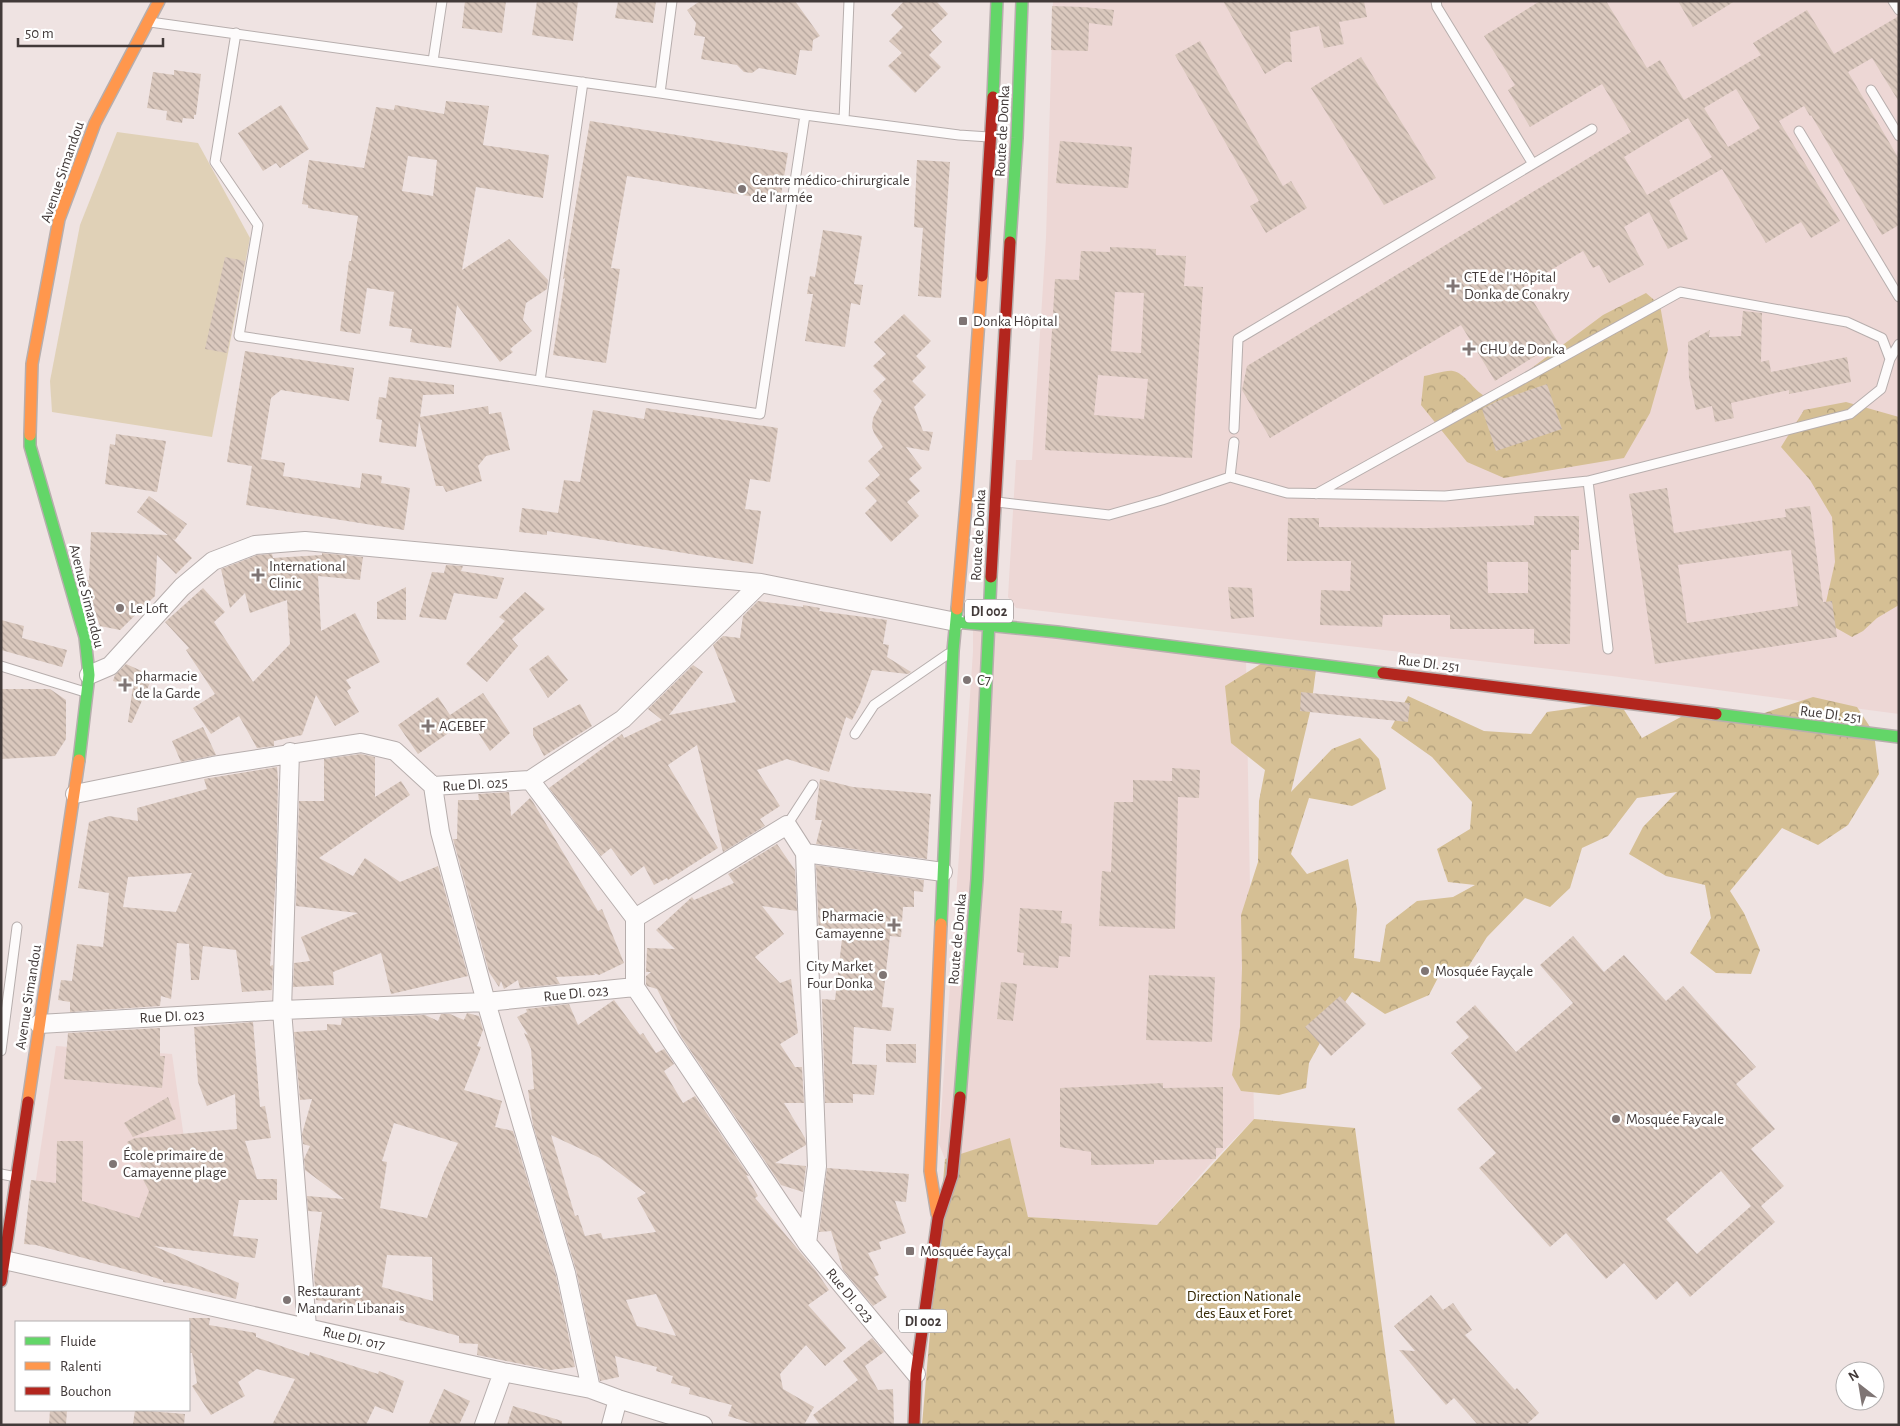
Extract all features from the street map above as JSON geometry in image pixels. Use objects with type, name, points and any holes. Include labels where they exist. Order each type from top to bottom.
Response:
[{"type":"main road","name":"Avenue Simandou","points":[[1,1281],[74,794],[88,684],[85,637],[30,446],[32,364],[59,219],[95,123],[159,1]]},
{"type":"main road","name":"Route de Donka","points":[[914,1425],[916,1374],[938,1218],[952,1176],[977,879],[994,502],[1004,137],[997,1]]},
{"type":"main road","name":"Route de Donka","points":[[938,1218],[930,1171],[953,651],[967,492],[1004,137],[1022,1]]},
{"type":"main road","name":"Rue DI. 251","points":[[956,622],[1077,634],[1899,737]]},
{"type":"street","points":[[88,684],[110,666],[182,587],[213,561],[255,545],[305,541],[761,583],[956,622]]},
{"type":"street","name":"Rue DI. 025","points":[[74,794],[290,752],[361,743],[395,751],[434,786],[530,780],[623,719],[761,583]]},
{"type":"street","points":[[290,752],[282,1010],[307,1327]]},
{"type":"street","points":[[530,780],[634,918],[635,987]]},
{"type":"street","points":[[434,786],[440,832],[486,1002],[566,1273],[591,1389]]},
{"type":"street","points":[[634,918],[787,826],[805,853],[817,1166],[807,1244]]},
{"type":"street","points":[[805,853],[943,872]]},
{"type":"street","name":"Rue DI. 023","points":[[39,1024],[282,1010],[486,1002],[635,987],[807,1244],[916,1374]]},
{"type":"street","name":"Rue DI. 017","points":[[4,1260],[503,1372],[591,1389],[703,1425]]},
{"type":"street","points":[[484,1425],[503,1372]]},
{"type":"street","points":[[611,1425],[618,1399]]},
{"type":"lane","points":[[433,61],[442,1]]},
{"type":"lane","points":[[660,93],[672,1]]},
{"type":"lane","points":[[844,120],[848,1]]},
{"type":"lane","points":[[1436,1],[1437,7],[1533,164]]},
{"type":"lane","points":[[1893,1],[1899,10]]},
{"type":"lane","points":[[147,22],[583,82],[805,115],[959,135],[1004,137]]},
{"type":"lane","points":[[236,33],[215,162],[258,225],[239,336],[760,414],[805,115]]},
{"type":"lane","points":[[540,381],[583,82]]},
{"type":"lane","points":[[1871,90],[1899,136]]},
{"type":"lane","points":[[1234,429],[1238,339],[1592,129]]},
{"type":"lane","points":[[1799,131],[1899,297]]},
{"type":"lane","points":[[1316,494],[1680,292],[1848,322],[1882,338],[1890,360]]},
{"type":"lane","points":[[994,502],[1109,515],[1162,500],[1230,477],[1287,493],[1445,496],[1588,481],[1850,414],[1881,389],[1890,360],[1899,344]]},
{"type":"lane","points":[[1230,477],[1234,442]]},
{"type":"lane","points":[[1588,481],[1608,649]]},
{"type":"lane","points":[[855,734],[874,705],[953,651]]},
{"type":"lane","points":[[1,666],[88,684]]},
{"type":"lane","points":[[787,826],[813,785]]},
{"type":"lane","points":[[1,1051],[17,927]]},
{"type":"lane","points":[[1,1174],[16,1177]]},
{"type":"shaded area","name":"CHU de Donka","points":[[1053,1],[1899,1],[1899,714],[1612,676],[1016,608],[1008,597],[1016,460],[1032,460],[1046,238]]},
{"type":"shaded area","points":[[117,132],[198,143],[250,238],[212,437],[52,412],[50,381],[80,225]]},
{"type":"shaded area","points":[[973,630],[1246,660],[1254,1119],[1211,1163],[1157,1225],[1028,1217],[1010,1139],[945,1159],[939,1144]]},
{"type":"shaded area","name":"École primaire de Camayenne plage","points":[[56,1046],[172,1054],[185,1145],[141,1256],[35,1186]]},
{"type":"green space","points":[[1646,293],[1660,305],[1668,350],[1650,413],[1624,458],[1504,478],[1467,462],[1421,405],[1424,376],[1446,371],[1457,372],[1485,396],[1529,370],[1603,315]]},
{"type":"green space","points":[[1846,402],[1899,417],[1899,605],[1877,618],[1863,631],[1852,637],[1822,620],[1835,562],[1832,517],[1810,480],[1781,447],[1804,410]]},
{"type":"green space","points":[[1277,654],[1317,662],[1311,708],[1291,792],[1332,749],[1360,738],[1379,759],[1386,789],[1352,806],[1309,798],[1291,854],[1307,874],[1348,859],[1357,909],[1354,958],[1380,962],[1386,925],[1417,901],[1453,897],[1475,885],[1448,882],[1437,849],[1470,829],[1472,802],[1432,757],[1391,728],[1408,696],[1484,731],[1531,734],[1547,712],[1619,702],[1642,738],[1690,712],[1743,720],[1813,697],[1857,707],[1874,733],[1879,774],[1848,825],[1818,845],[1782,828],[1730,891],[1744,913],[1760,950],[1751,974],[1716,973],[1690,953],[1711,918],[1705,885],[1666,876],[1629,854],[1643,827],[1677,792],[1637,798],[1608,836],[1582,848],[1570,888],[1550,907],[1525,898],[1487,937],[1465,972],[1442,970],[1429,995],[1385,1014],[1352,992],[1332,1021],[1309,1063],[1306,1088],[1279,1095],[1241,1091],[1232,1075],[1240,1027],[1241,915],[1258,862],[1259,801],[1265,770],[1231,743],[1225,686]]},
{"type":"green space","name":"Direction Nationale des Eaux et Foret","points":[[1254,1119],[1355,1128],[1395,1425],[922,1425],[945,1159],[1010,1138],[1028,1217],[1157,1225]]},
{"type":"building","points":[[465,1],[506,1],[502,33],[462,28]]},
{"type":"building","points":[[537,1],[578,1],[573,41],[532,35]]},
{"type":"building","points":[[618,1],[656,1],[653,23],[615,18]]},
{"type":"building","points":[[700,1],[795,1],[820,36],[813,40],[812,51],[800,50],[796,75],[759,68],[752,73],[744,72],[737,65],[701,59],[705,37],[694,35],[696,23],[687,10]]},
{"type":"building","points":[[904,1],[936,1],[948,14],[931,30],[942,42],[929,55],[941,67],[915,93],[888,66],[902,53],[889,41],[903,27],[891,15]]},
{"type":"building","points":[[1223,1],[1364,1],[1367,17],[1339,22],[1344,44],[1324,48],[1319,26],[1290,32],[1292,62],[1285,62],[1265,74]]},
{"type":"building","points":[[1540,1],[1606,1],[1647,68],[1660,60],[1684,100],[1761,55],[1753,43],[1807,10],[1834,54],[1899,16],[1899,102],[1872,58],[1848,72],[1899,159],[1899,225],[1882,235],[1804,106],[1779,121],[1840,221],[1811,238],[1801,222],[1766,243],[1722,169],[1669,200],[1688,239],[1668,249],[1649,212],[1624,227],[1644,265],[1609,283],[1599,265],[1593,268],[1583,251],[1524,286],[1558,342],[1495,381],[1461,325],[1270,438],[1242,390],[1247,366],[1631,132],[1602,84],[1530,127],[1508,90],[1515,85],[1484,36]],"holes":[[[1736,89],[1760,128],[1728,147],[1704,108]],[[1688,118],[1712,157],[1647,195],[1624,157]]]},
{"type":"building","points":[[1678,1],[1735,1],[1693,27]]},
{"type":"building","points":[[1052,6],[1114,10],[1112,26],[1089,23],[1088,51],[1051,50]]},
{"type":"building","points":[[1200,41],[1283,186],[1291,181],[1307,208],[1266,233],[1250,206],[1259,201],[1175,55]]},
{"type":"building","points":[[1361,57],[1436,178],[1384,205],[1311,88]]},
{"type":"building","points":[[174,70],[201,74],[196,115],[194,115],[194,119],[183,118],[182,123],[166,120],[167,111],[147,108],[153,72],[174,75]]},
{"type":"building","points":[[446,101],[489,106],[483,145],[549,155],[543,198],[476,187],[462,270],[509,239],[548,280],[547,289],[526,303],[523,320],[532,331],[510,349],[513,352],[500,362],[457,305],[451,348],[410,342],[412,329],[389,326],[394,292],[367,288],[360,334],[340,331],[349,261],[351,261],[358,216],[308,208],[308,205],[302,204],[309,160],[364,168],[376,107],[394,110],[395,105],[444,114]],"holes":[[[408,156],[437,160],[433,196],[402,191]]]},
{"type":"building","points":[[281,105],[309,149],[280,168],[276,163],[263,171],[238,133]]},
{"type":"building","name":"Centre médico-chirurgicale de l'armée","points":[[590,121],[788,153],[780,201],[627,176],[611,268],[620,269],[606,363],[553,355],[565,278],[563,279]]},
{"type":"building","points":[[1060,141],[1132,147],[1128,188],[1056,183]]},
{"type":"building","points":[[917,160],[950,162],[941,298],[918,296],[923,228],[914,227]]},
{"type":"building","points":[[823,230],[862,236],[854,284],[863,285],[860,305],[851,303],[845,347],[805,341],[813,294],[807,294],[810,276],[815,277]]},
{"type":"building","points":[[1110,247],[1156,249],[1156,255],[1186,256],[1184,286],[1203,287],[1192,458],[1045,450],[1055,279],[1079,280],[1081,251],[1110,252]],"holes":[[[1115,292],[1144,293],[1141,353],[1111,351]],[[1098,375],[1148,379],[1144,419],[1094,415]]]},
{"type":"building","points":[[225,257],[245,261],[227,353],[205,349]]},
{"type":"building","points":[[1743,311],[1762,313],[1761,362],[1769,360],[1771,372],[1847,357],[1851,382],[1789,394],[1789,390],[1731,403],[1734,418],[1715,422],[1712,406],[1696,410],[1689,378],[1688,342],[1710,330],[1709,337],[1741,336]]},
{"type":"building","points":[[904,314],[931,341],[916,356],[926,367],[912,381],[926,395],[914,407],[923,431],[933,432],[929,451],[906,447],[922,468],[909,479],[920,491],[907,502],[919,516],[891,542],[865,513],[877,501],[865,488],[880,475],[868,461],[883,447],[872,427],[873,418],[882,401],[873,391],[886,379],[873,366],[886,354],[874,342]]},
{"type":"building","points":[[245,351],[354,368],[349,401],[281,390],[271,398],[261,459],[285,463],[283,476],[360,488],[362,473],[382,476],[381,483],[410,488],[404,530],[246,505],[252,466],[227,462]]},
{"type":"building","points":[[389,377],[454,385],[454,394],[423,395],[420,417],[488,406],[489,414],[501,412],[510,450],[486,456],[478,466],[482,481],[446,492],[443,486],[436,486],[419,421],[416,447],[379,442],[382,420],[376,419],[379,397],[386,398]]},
{"type":"building","points":[[1547,384],[1562,429],[1496,451],[1482,409],[1497,401]]},
{"type":"building","points":[[646,408],[778,428],[770,482],[750,479],[745,509],[761,511],[753,564],[547,531],[547,535],[519,532],[522,508],[558,513],[564,480],[580,482],[593,410],[644,419]]},
{"type":"building","points":[[116,434],[166,441],[157,492],[105,484],[110,444],[115,445]]},
{"type":"building","points":[[1667,488],[1674,533],[1786,517],[1785,509],[1810,506],[1823,602],[1832,601],[1837,637],[1655,664],[1629,494]],"holes":[[[1791,550],[1798,606],[1687,623],[1678,565]]]},
{"type":"building","points":[[149,496],[187,524],[175,540],[172,538],[192,558],[176,574],[157,555],[155,596],[120,630],[100,626],[84,580],[89,580],[91,532],[168,535],[137,512]]},
{"type":"building","points":[[1534,516],[1579,516],[1579,550],[1571,550],[1570,644],[1534,644],[1534,629],[1450,629],[1450,615],[1383,615],[1382,627],[1320,625],[1321,590],[1350,591],[1351,561],[1287,561],[1288,518],[1319,518],[1319,527],[1427,528],[1534,525]],"holes":[[[1487,562],[1528,562],[1528,593],[1488,593]]]},
{"type":"building","points":[[322,553],[363,557],[360,580],[318,576],[321,631],[355,613],[380,662],[346,680],[351,688],[347,691],[359,712],[335,726],[316,695],[302,735],[274,741],[274,746],[257,748],[239,716],[211,734],[193,708],[215,694],[186,650],[189,648],[165,622],[203,588],[225,612],[214,622],[253,682],[290,644],[287,600],[250,613],[245,593],[230,608],[221,569],[257,555],[272,554],[273,558],[322,555]]},
{"type":"building","points":[[446,565],[463,566],[461,571],[504,578],[497,599],[454,593],[446,620],[419,617],[432,572],[444,573]]},
{"type":"building","points":[[406,587],[406,620],[377,619],[377,602]]},
{"type":"building","points":[[1228,587],[1252,588],[1254,617],[1231,619]]},
{"type":"building","points":[[525,592],[545,609],[512,639],[518,646],[487,682],[466,664],[505,621],[499,617]]},
{"type":"building","points":[[758,601],[803,607],[803,605],[820,608],[819,611],[887,620],[883,644],[889,645],[887,657],[911,672],[908,674],[872,670],[852,720],[846,717],[829,772],[787,759],[757,770],[780,806],[760,819],[765,826],[723,852],[697,745],[668,765],[718,848],[668,880],[667,878],[654,885],[644,866],[631,876],[611,848],[601,856],[549,788],[622,734],[624,738],[662,720],[648,709],[693,665],[703,672],[669,715],[736,702],[713,645],[723,636],[740,638],[743,616]]},
{"type":"building","points":[[1,620],[24,626],[22,638],[67,650],[62,667],[1,650]]},
{"type":"building","points":[[548,655],[568,680],[548,698],[529,669]]},
{"type":"building","points":[[126,664],[153,676],[132,723],[128,722],[133,686],[113,681],[115,675]]},
{"type":"building","points":[[1,689],[50,689],[66,700],[66,739],[55,756],[1,759]]},
{"type":"building","points":[[1301,692],[1410,703],[1408,722],[1300,711]]},
{"type":"building","points":[[483,693],[510,733],[490,751],[469,719],[418,754],[398,725],[438,697],[450,715]]},
{"type":"building","points":[[580,704],[592,726],[544,756],[533,735],[533,728]]},
{"type":"building","points":[[203,727],[216,755],[181,762],[172,741]]},
{"type":"building","points":[[361,754],[375,757],[375,797],[401,781],[410,795],[319,858],[353,876],[365,858],[400,882],[438,866],[468,976],[391,994],[381,953],[333,972],[334,985],[293,987],[294,963],[310,961],[301,937],[358,913],[296,906],[299,801],[324,801],[324,759]]},
{"type":"building","points":[[277,767],[276,875],[270,966],[273,965],[272,990],[242,992],[236,950],[203,946],[199,980],[191,980],[189,944],[177,943],[171,999],[161,996],[160,1006],[70,1012],[70,1002],[58,1000],[61,980],[72,981],[77,944],[103,947],[109,893],[78,888],[89,822],[109,816],[138,821],[137,808],[207,789],[204,779]],"holes":[[[192,873],[176,912],[123,907],[128,877]]]},
{"type":"building","points":[[1172,768],[1200,770],[1199,798],[1178,797],[1175,929],[1099,926],[1102,871],[1111,872],[1114,802],[1133,802],[1133,780],[1172,781]]},
{"type":"building","points":[[820,779],[853,787],[931,794],[927,859],[816,844],[822,820],[815,820]]},
{"type":"building","points":[[509,792],[511,816],[530,798],[533,802],[598,911],[602,909],[624,963],[599,975],[594,973],[595,975],[556,977],[560,984],[520,988],[518,980],[504,989],[501,981],[499,987],[489,972],[453,839],[457,839],[458,800],[479,800],[478,794]]},
{"type":"building","points":[[777,844],[795,870],[797,911],[762,906],[784,934],[755,957],[780,983],[791,979],[798,1033],[780,1044],[795,1067],[802,1067],[804,1103],[784,1103],[805,1138],[806,1145],[775,1163],[806,1166],[803,1192],[781,1185],[682,1038],[657,989],[646,984],[646,976],[651,972],[646,972],[647,948],[675,949],[656,930],[692,897],[694,900],[734,883],[728,874]]},
{"type":"building","points":[[816,865],[924,880],[923,892],[914,891],[914,907],[903,907],[901,937],[890,936],[882,1007],[894,1008],[891,1031],[854,1027],[852,1064],[877,1065],[874,1095],[853,1094],[853,1103],[825,1103],[822,999],[835,1000],[842,939],[834,939],[834,936],[819,936]]},
{"type":"building","points":[[1020,908],[1062,911],[1061,923],[1072,924],[1070,957],[1059,956],[1058,968],[1023,965],[1024,953],[1017,952]]},
{"type":"building","name":"Mosquée Faycale","points":[[1573,936],[1604,972],[1624,955],[1666,1001],[1683,986],[1756,1067],[1736,1084],[1775,1129],[1751,1149],[1784,1186],[1761,1206],[1775,1222],[1690,1297],[1677,1281],[1656,1300],[1624,1263],[1606,1279],[1566,1233],[1550,1247],[1479,1168],[1496,1153],[1457,1109],[1482,1088],[1451,1053],[1469,1037],[1456,1022],[1475,1005],[1516,1052],[1573,1003],[1540,965]],"holes":[[[1721,1171],[1751,1206],[1697,1254],[1666,1219]]]},
{"type":"building","points":[[1149,975],[1215,977],[1212,1042],[1146,1040]]},
{"type":"building","points":[[1001,982],[1017,984],[1013,1021],[997,1019]]},
{"type":"building","points":[[1340,996],[1366,1024],[1331,1056],[1305,1027]]},
{"type":"building","points":[[614,1000],[640,1035],[643,1033],[656,1053],[664,1049],[674,1064],[664,1071],[683,1103],[695,1096],[749,1176],[746,1175],[758,1196],[755,1198],[816,1271],[829,1290],[808,1305],[846,1348],[825,1366],[806,1345],[780,1374],[783,1389],[814,1407],[804,1425],[757,1425],[728,1416],[732,1405],[689,1394],[690,1388],[671,1383],[673,1376],[656,1371],[657,1367],[615,1356],[619,1377],[600,1381],[576,1270],[533,1125],[528,1090],[534,1089],[531,1049],[524,1033],[528,1035],[517,1017],[527,1012],[526,1009],[569,1004],[578,1025]],"holes":[[[551,1135],[600,1158],[646,1193],[637,1198],[656,1232],[603,1239],[601,1233],[585,1236],[578,1215],[575,1216]],[[656,1294],[676,1336],[637,1326],[626,1300]]]},
{"type":"building","points":[[467,1013],[479,1016],[483,1030],[477,1046],[481,1047],[464,1090],[502,1101],[495,1127],[513,1131],[556,1276],[575,1367],[550,1370],[477,1355],[478,1344],[459,1343],[459,1336],[399,1320],[401,1311],[316,1300],[314,1275],[322,1212],[308,1211],[307,1196],[344,1199],[305,1170],[304,1159],[310,1146],[303,1144],[302,1134],[312,1099],[300,1100],[294,1032],[327,1030],[327,1024],[341,1025],[342,1018],[425,1015],[438,1021],[441,1014],[450,1014],[464,1020]],"holes":[[[394,1123],[458,1143],[444,1172],[427,1218],[380,1208],[387,1162],[382,1161]],[[387,1255],[432,1257],[433,1301],[382,1287]]]},
{"type":"building","points":[[253,1022],[260,1107],[265,1106],[271,1138],[245,1141],[257,1179],[277,1179],[277,1200],[239,1200],[233,1236],[258,1239],[255,1258],[154,1246],[239,1283],[236,1299],[163,1282],[163,1280],[139,1273],[36,1245],[24,1244],[31,1180],[56,1183],[57,1141],[83,1141],[82,1201],[139,1218],[149,1191],[140,1174],[145,1172],[127,1142],[135,1138],[237,1129],[235,1094],[207,1106],[198,1082],[194,1027]]},
{"type":"building","points":[[160,1028],[160,1056],[165,1056],[162,1088],[64,1079],[68,1033]]},
{"type":"building","points":[[886,1044],[916,1044],[916,1063],[886,1062]]},
{"type":"building","points":[[1163,1083],[1163,1088],[1223,1087],[1223,1148],[1216,1148],[1216,1159],[1154,1160],[1154,1164],[1091,1165],[1091,1152],[1060,1147],[1060,1088]]},
{"type":"building","points":[[168,1097],[176,1119],[133,1137],[124,1123]]},
{"type":"building","points":[[827,1168],[909,1174],[906,1202],[895,1201],[906,1233],[879,1242],[881,1249],[868,1253],[879,1275],[874,1277],[887,1297],[873,1306],[843,1270],[831,1231],[819,1232]]},
{"type":"building","points":[[1431,1295],[1443,1310],[1453,1303],[1472,1330],[1465,1335],[1515,1390],[1517,1388],[1539,1413],[1526,1425],[1478,1425],[1454,1398],[1446,1405],[1399,1350],[1415,1351],[1394,1326]]},
{"type":"building","points":[[189,1318],[210,1318],[209,1325],[256,1333],[256,1337],[309,1356],[310,1352],[378,1374],[379,1371],[404,1381],[393,1413],[375,1406],[366,1425],[272,1425],[295,1379],[257,1369],[238,1382],[245,1396],[211,1415],[192,1386],[197,1383],[192,1353],[190,1353]]},
{"type":"building","points":[[872,1338],[884,1352],[865,1366],[878,1390],[893,1389],[894,1425],[820,1425],[813,1415],[858,1380],[843,1361]]},
{"type":"building","points":[[444,1389],[470,1401],[459,1425],[428,1425]]},
{"type":"building","points":[[513,1406],[562,1421],[562,1425],[507,1425]]},
{"type":"building","points":[[50,1411],[67,1411],[66,1425],[49,1425]]},
{"type":"building","points":[[135,1411],[185,1414],[184,1425],[133,1425]]},
{"type":"traffic: fast","points":[[993,97],[997,1]]},
{"type":"traffic: fast","points":[[1010,242],[1017,138],[1022,1]]},
{"type":"traffic: fast","points":[[30,435],[30,446],[85,637],[89,675],[79,760]]},
{"type":"traffic: fast","points":[[960,1097],[977,879],[991,577]]},
{"type":"traffic: fast","points":[[941,924],[953,651],[957,609]]},
{"type":"traffic: fast","points":[[956,622],[1057,632],[1383,673]]},
{"type":"traffic: fast","points":[[1716,714],[1899,737]]},
{"type":"traffic: slow","points":[[30,435],[32,364],[59,219],[95,123],[159,1]]},
{"type":"traffic: slow","points":[[957,609],[982,276]]},
{"type":"traffic: slow","points":[[28,1102],[79,760]]},
{"type":"traffic: slow","points":[[937,1214],[930,1171],[941,924]]},
{"type":"traffic: jam","points":[[982,276],[993,97]]},
{"type":"traffic: jam","points":[[991,577],[1010,242]]},
{"type":"traffic: jam","points":[[1383,673],[1716,714]]},
{"type":"traffic: jam","points":[[914,1425],[916,1374],[938,1218],[952,1176],[960,1097]]},
{"type":"traffic: jam","points":[[1,1281],[28,1102]]},
{"type":"place","name":"Centre médico-chirurgicale de l'armée","points":[[742,189]]},
{"type":"place","name":"CTE de l'Hôpital Donka de Conakry","points":[[1453,286]]},
{"type":"place","name":"Donka Hôpital","points":[[963,321]]},
{"type":"place","name":"CHU de Donka","points":[[1469,349]]},
{"type":"place","name":"International Clinic","points":[[258,575]]},
{"type":"place","name":"Le Loft","points":[[120,608]]},
{"type":"place","name":"C7","points":[[967,680]]},
{"type":"place","name":"pharmacie de la Garde","points":[[125,685]]},
{"type":"place","name":"AGEBEF","points":[[428,726]]},
{"type":"place","name":"Pharmacie Camayenne","points":[[894,925]]},
{"type":"place","name":"Mosquée Fayçale","points":[[1425,971]]},
{"type":"place","name":"City Market Four Donka","points":[[883,975]]},
{"type":"place","name":"Mosquée Faycale","points":[[1616,1119]]},
{"type":"place","name":"École primaire de Camayenne plage","points":[[113,1164]]},
{"type":"place","name":"Mosquée Fayçal","points":[[910,1251]]},
{"type":"place","name":"Restaurant Mandarin Libanais","points":[[287,1300]]}]
